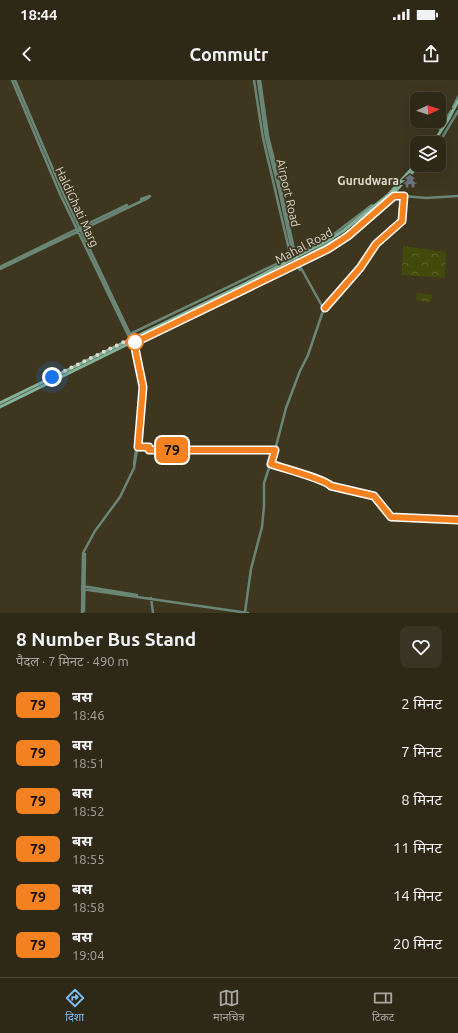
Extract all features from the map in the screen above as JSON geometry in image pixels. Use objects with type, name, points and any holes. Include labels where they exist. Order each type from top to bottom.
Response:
[{"type":"main road","points":[[441,133],[458,101]]},
{"type":"main road","points":[[439,136],[458,105]]},
{"type":"main road","points":[[393,194],[411,172]]},
{"type":"main road","name":"Mahal Road","points":[[0,403],[342,237],[393,194]]},
{"type":"main road","name":"Mahal Road","points":[[0,406],[224,292],[269,270],[296,259],[343,231],[393,194]]},
{"type":"street","name":"HaldiGhati Marg","points":[[12,80],[60,194],[132,339],[141,385],[137,448],[133,469],[120,497],[94,531],[84,551],[83,588]]},
{"type":"street","name":"HaldiGhati Marg","points":[[15,80],[78,229]]},
{"type":"street","points":[[254,80],[263,138],[296,259]]},
{"type":"street","name":"Airport Road","points":[[259,80],[266,138],[296,259],[319,304],[323,307]]},
{"type":"street","points":[[438,136],[458,97]]},
{"type":"street","points":[[439,136],[458,111]]},
{"type":"street","points":[[393,194],[426,198],[458,196]]},
{"type":"street","points":[[0,268],[78,229],[150,196],[148,198],[78,229]]},
{"type":"street","points":[[245,612],[251,569],[262,527],[264,483],[271,464],[286,408],[300,371],[308,355],[323,307],[360,268],[376,244],[402,221],[404,196]]},
{"type":"street","points":[[137,448],[275,449]]},
{"type":"street","points":[[271,464],[329,483],[377,495],[394,516],[458,519]]},
{"type":"street","points":[[83,613],[83,588],[248,613]]},
{"type":"street","points":[[151,598],[153,613]]},
{"type":"green space","points":[[403,246],[446,252],[445,278],[402,275]]},
{"type":"green space","points":[[417,293],[432,295],[431,302],[416,300]]},
{"type":"bus line","name":"79","points":[[325,308],[360,268],[376,244],[402,221],[404,196],[394,196],[378,212],[348,236],[317,255],[134,343],[143,384],[138,447],[149,447],[149,450],[275,450],[271,464],[319,479],[329,483],[331,486],[374,496],[391,517],[458,520]]},
{"type":"place","name":"Gurudwara","points":[[410,181]]},
{"type":"route","points":[[52,377],[130,339],[131,342],[135,342]]}]
